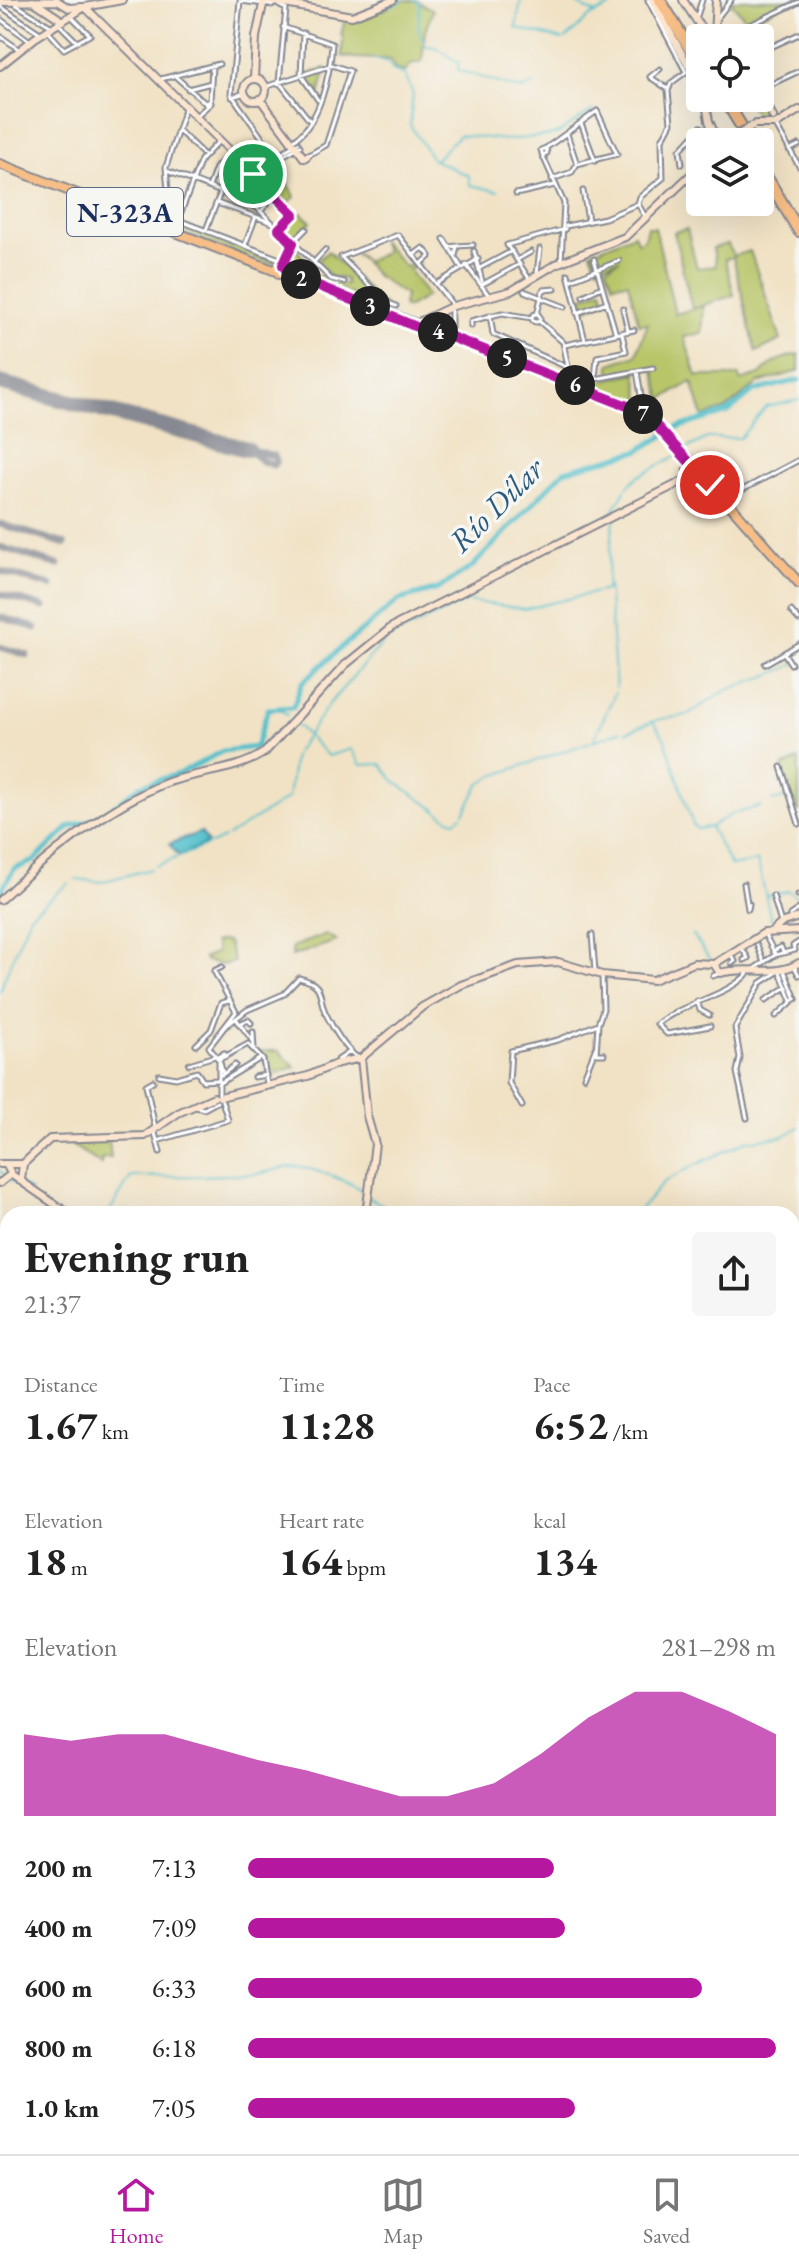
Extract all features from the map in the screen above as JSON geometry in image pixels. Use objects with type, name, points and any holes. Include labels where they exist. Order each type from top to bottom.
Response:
[{"type":"highway","points":[[663,0],[686,36]]},
{"type":"highway","points":[[663,0],[686,41]]},
{"type":"highway","points":[[774,180],[799,222]]},
{"type":"highway","points":[[774,189],[799,231]]},
{"type":"main road","name":"N-323A","points":[[0,164],[280,267],[293,276],[408,321],[424,324],[451,337],[569,378],[639,412],[661,430],[683,454],[692,473],[708,483],[799,583]]},
{"type":"street","points":[[0,4],[12,1],[32,0],[56,0],[75,12],[90,35],[64,49],[53,27],[32,0]]},
{"type":"street","points":[[0,66],[30,41],[75,12],[122,0]]},
{"type":"street","points":[[264,2],[277,0],[352,16],[393,0]]},
{"type":"street","points":[[649,0],[686,62]]},
{"type":"street","points":[[649,0],[686,72],[668,89]]},
{"type":"street","points":[[683,0],[699,24]]},
{"type":"street","points":[[696,22],[702,0]]},
{"type":"street","points":[[714,24],[716,0]]},
{"type":"street","points":[[714,20],[731,0]]},
{"type":"street","points":[[12,1],[77,42]]},
{"type":"street","points":[[275,156],[232,97],[240,1],[296,5]]},
{"type":"street","points":[[264,2],[285,8],[279,82],[311,122]]},
{"type":"street","points":[[245,93],[246,85],[255,79],[264,2]]},
{"type":"street","points":[[752,24],[799,2]]},
{"type":"street","points":[[0,4],[53,27]]},
{"type":"street","points":[[85,7],[293,213],[273,224],[217,203]]},
{"type":"street","points":[[0,19],[30,41]]},
{"type":"street","points":[[254,171],[297,144],[309,129],[331,65],[331,43],[283,27]]},
{"type":"street","points":[[303,33],[301,75],[318,97]]},
{"type":"street","points":[[774,46],[799,34]]},
{"type":"street","points":[[0,36],[20,50]]},
{"type":"street","points":[[158,80],[219,64]]},
{"type":"street","points":[[261,98],[297,144],[304,158],[326,145],[350,73],[331,65],[265,87]]},
{"type":"street","points":[[195,117],[207,104],[212,66]]},
{"type":"street","points":[[660,69],[650,77],[668,89]]},
{"type":"street","points":[[774,83],[799,71]]},
{"type":"street","points":[[175,76],[207,104]]},
{"type":"street","points":[[255,79],[265,87]]},
{"type":"street","points":[[188,89],[211,83]]},
{"type":"street","points":[[261,98],[265,87]]},
{"type":"street","points":[[646,219],[638,204],[640,197],[659,184],[665,172],[662,140],[671,123],[668,89]]},
{"type":"street","points":[[232,97],[245,93]]},
{"type":"street","points":[[245,93],[253,100],[261,98]]},
{"type":"street","points":[[182,209],[169,203],[167,171],[185,108]]},
{"type":"street","points":[[748,128],[799,110]]},
{"type":"street","points":[[552,179],[572,172],[577,164],[617,154],[597,111],[541,149],[552,179],[564,203],[561,262]]},
{"type":"street","points":[[771,112],[799,166]]},
{"type":"street","points":[[581,123],[595,161]]},
{"type":"street","points":[[178,130],[204,156]]},
{"type":"street","points":[[567,134],[577,164]]},
{"type":"street","points":[[219,141],[204,156],[178,220],[245,245],[280,267],[293,242],[306,229]]},
{"type":"street","points":[[682,164],[680,150],[686,143]]},
{"type":"street","points":[[254,171],[297,144]]},
{"type":"street","points":[[789,150],[799,145]]},
{"type":"street","points":[[209,187],[216,168],[231,152]]},
{"type":"street","points":[[206,230],[221,192],[244,164]]},
{"type":"street","points":[[167,171],[221,192]]},
{"type":"street","points":[[229,180],[331,279],[344,282]]},
{"type":"street","points":[[424,324],[453,306],[511,291],[561,262],[625,237],[686,180]]},
{"type":"street","points":[[516,194],[556,185]]},
{"type":"street","points":[[583,191],[588,220]]},
{"type":"street","points":[[261,211],[267,204]]},
{"type":"street","points":[[534,278],[507,245],[588,220],[605,218],[638,204]]},
{"type":"street","points":[[245,245],[255,218]]},
{"type":"street","points":[[396,306],[386,302],[341,259],[395,234],[453,306],[451,337]]},
{"type":"street","points":[[444,239],[455,256],[483,284]]},
{"type":"street","points":[[455,256],[457,246]]},
{"type":"street","points":[[449,247],[473,248],[490,297]]},
{"type":"street","points":[[414,255],[423,248],[430,256],[421,264]]},
{"type":"street","points":[[534,278],[540,249]]},
{"type":"street","points":[[314,262],[325,250]]},
{"type":"street","points":[[480,268],[512,251]]},
{"type":"street","points":[[483,284],[531,252]]},
{"type":"street","points":[[436,284],[478,259]]},
{"type":"street","points":[[594,259],[616,334]]},
{"type":"street","points":[[569,280],[619,261]]},
{"type":"street","points":[[568,274],[585,342]]},
{"type":"street","points":[[583,296],[602,287]]},
{"type":"street","points":[[555,289],[545,288],[537,314],[539,321],[565,345],[569,378]]},
{"type":"street","points":[[524,291],[565,307]]},
{"type":"street","points":[[577,313],[607,302]]},
{"type":"street","points":[[623,309],[628,331]]},
{"type":"street","points":[[532,318],[537,314]]},
{"type":"street","points":[[471,326],[471,321],[490,315],[539,321]]},
{"type":"street","points":[[490,315],[493,334],[569,378],[595,379],[653,368]]},
{"type":"street","points":[[565,345],[634,330]]},
{"type":"street","points":[[595,379],[594,358],[626,351],[622,334]]},
{"type":"street","points":[[637,371],[643,399],[639,412]]},
{"type":"street","points":[[639,412],[643,399]]},
{"type":"street","points":[[695,503],[724,500],[799,460]]},
{"type":"street","points":[[0,900],[53,852],[155,788],[248,761],[265,752],[345,665],[405,618],[692,473]]},
{"type":"street","points":[[799,611],[793,613],[799,620]]},
{"type":"street","points":[[765,664],[799,645]]},
{"type":"street","points":[[784,653],[791,664]]},
{"type":"street","points":[[781,767],[799,824]]},
{"type":"street","points":[[744,884],[749,904]]},
{"type":"street","points":[[773,896],[781,923]]},
{"type":"street","points":[[795,918],[790,915],[799,909]]},
{"type":"street","points":[[0,1183],[50,1139],[145,1136],[192,1106],[267,1084],[308,1076],[354,1056],[417,1010],[461,985],[534,961],[558,962],[599,974],[657,979],[694,963],[714,964],[765,937],[781,923],[795,918]]},
{"type":"street","points":[[773,931],[797,932],[798,942],[793,946],[795,950],[774,953]]},
{"type":"street","points":[[782,933],[783,952]]},
{"type":"street","points":[[592,935],[603,1009],[598,1024],[596,1054],[604,1054]]},
{"type":"street","points":[[765,937],[774,953]]},
{"type":"street","points":[[754,943],[764,961]]},
{"type":"street","points":[[741,947],[748,958],[744,960]]},
{"type":"street","points":[[710,1026],[667,1034],[657,1024],[674,1011],[734,988],[781,947]]},
{"type":"street","points":[[730,954],[735,961],[732,963]]},
{"type":"street","points":[[714,964],[717,975],[740,968],[780,972]]},
{"type":"street","points":[[747,1118],[737,1072],[740,1058],[735,1028],[761,983],[796,965],[799,975]]},
{"type":"street","points":[[157,1141],[228,1120],[217,1099],[218,1060],[209,1047],[236,1014],[214,971],[222,967]]},
{"type":"street","points":[[755,969],[761,983]]},
{"type":"street","points":[[780,972],[797,1000]]},
{"type":"street","points":[[780,972],[797,1000]]},
{"type":"street","points":[[238,1022],[247,1010],[284,994],[299,978],[314,983],[322,994],[326,1015],[354,1056],[375,1144],[367,1206]]},
{"type":"street","points":[[766,1000],[788,986]]},
{"type":"street","points":[[700,1000],[706,1005]]},
{"type":"street","points":[[700,1000],[700,1010],[709,1015]]},
{"type":"street","points":[[776,1016],[797,1000]]},
{"type":"street","points":[[196,1045],[211,1030],[221,1003],[229,1001]]},
{"type":"street","points":[[226,1026],[248,1020],[251,1023]]},
{"type":"street","points":[[238,1022],[261,1058],[267,1084]]},
{"type":"street","points":[[522,1106],[511,1089],[511,1051],[558,1040],[598,1024]]},
{"type":"street","points":[[189,1064],[226,1056],[250,1041],[253,1032]]},
{"type":"street","points":[[584,1077],[596,1047]]},
{"type":"street","points":[[159,1075],[176,1078],[197,1072],[203,1081],[217,1081],[261,1058]]},
{"type":"street","points":[[217,1081],[235,1065]]},
{"type":"street","points":[[254,1077],[266,1075]]},
{"type":"street","points":[[153,1081],[146,1085],[160,1152]]},
{"type":"street","points":[[151,1110],[160,1105]]},
{"type":"street","points":[[14,1170],[59,1206]]},
{"type":"green space","points":[[404,0],[417,1],[433,10],[425,31],[422,61],[411,64],[405,72],[395,69],[391,60],[342,56],[341,35],[345,19],[361,20]]},
{"type":"green space","points":[[794,0],[748,21],[730,2]]},
{"type":"green space","points":[[326,68],[319,95],[317,95],[303,76]]},
{"type":"green space","points":[[754,112],[768,112],[768,113],[758,119]]},
{"type":"green space","points":[[231,154],[241,165],[227,180],[217,169]]},
{"type":"green space","points":[[271,164],[293,192],[295,197],[288,203],[256,173]]},
{"type":"green space","points":[[244,167],[262,185],[255,193],[264,203],[260,208],[231,180]]},
{"type":"green space","points":[[229,183],[248,202],[255,214],[221,201]]},
{"type":"green space","points":[[301,213],[311,222],[294,238],[282,227]]},
{"type":"green space","points":[[176,222],[280,263],[261,261],[173,228]]},
{"type":"green space","points":[[647,227],[655,227],[675,314],[704,306],[702,333],[684,337],[697,376],[739,376],[740,381],[760,375],[776,362],[799,354],[799,371],[758,383],[726,409],[703,417],[692,382],[662,399],[653,368],[610,375],[610,364],[636,355],[648,323],[639,324],[628,282],[613,284],[606,268],[620,259],[598,267],[591,252],[634,234],[638,243],[644,239]]},
{"type":"green space","points":[[687,229],[697,268],[716,266],[713,248],[728,244],[733,256],[750,251],[781,340],[756,352],[733,257],[725,259],[734,295],[692,309],[674,232]]},
{"type":"green space","points":[[381,240],[405,267],[416,261],[419,264],[409,270],[427,296],[407,308],[403,306],[405,295],[377,276],[355,252],[366,262],[386,252]]},
{"type":"green space","points":[[293,247],[314,267],[311,271],[317,278],[321,275],[330,282],[346,285],[346,279],[332,278],[316,262],[328,251],[387,308],[286,269]]},
{"type":"green space","points":[[602,289],[605,301],[585,310],[581,298]]},
{"type":"green space","points":[[636,373],[641,402],[637,407],[575,381],[576,378],[594,382]]},
{"type":"green space","points":[[799,759],[799,811],[796,812],[783,767]]},
{"type":"green space","points":[[326,934],[337,941],[292,956],[292,947]]},
{"type":"green space","points":[[228,942],[234,962],[222,965],[205,961],[204,958],[217,952],[214,943]]},
{"type":"green space","points":[[257,1051],[279,1051],[295,1067],[268,1076],[266,1061]]},
{"type":"green space","points":[[64,1140],[109,1141],[111,1158],[102,1158],[101,1164]]},
{"type":"water","points":[[201,832],[208,843],[179,856],[169,844]]},
{"type":"waterway","points":[[390,7],[403,0]]},
{"type":"waterway","points":[[414,0],[420,4],[418,28],[426,46],[435,47],[459,63],[458,70],[522,90],[534,84]]},
{"type":"waterway","points":[[521,0],[516,28],[563,40]]},
{"type":"waterway","points":[[559,0],[573,2],[596,14]]},
{"type":"waterway","points":[[566,39],[588,18],[623,0]]},
{"type":"waterway","points":[[639,0],[648,4]]},
{"type":"waterway","points":[[373,59],[387,61],[393,70],[405,75],[413,94],[410,125],[431,157]]},
{"type":"waterway","points":[[548,136],[559,133],[593,110]]},
{"type":"waterway","points":[[435,160],[459,135],[507,140],[546,136]]},
{"type":"waterway","points":[[432,159],[469,176],[470,185],[498,191]]},
{"type":"waterway","name":"Río Dílar","points":[[0,892],[14,869],[34,861],[69,827],[99,818],[140,786],[179,774],[223,751],[256,747],[268,709],[293,707],[302,683],[399,600],[438,589],[472,567],[564,471],[638,451],[676,428],[728,412],[754,391],[799,380]]},
{"type":"waterway","points":[[684,450],[707,438],[740,438],[766,407],[799,400]]},
{"type":"waterway","points":[[627,487],[637,477],[680,454]]},
{"type":"waterway","points":[[614,510],[625,490]]},
{"type":"waterway","points":[[399,633],[467,601],[525,609],[606,590],[614,518]]},
{"type":"waterway","points":[[608,584],[616,688]]},
{"type":"waterway","points":[[228,836],[288,798],[294,755],[329,704],[386,639],[396,634]]},
{"type":"waterway","points":[[626,732],[657,720],[686,715],[724,692],[799,662]]},
{"type":"waterway","points":[[594,739],[615,693]]},
{"type":"waterway","name":"Río Dílar","points":[[279,708],[287,715]]},
{"type":"waterway","points":[[654,723],[665,739],[693,825],[697,829],[710,827],[731,866],[758,861]]},
{"type":"waterway","points":[[296,724],[328,756],[351,749],[361,765],[381,764],[394,781],[449,819],[455,821],[462,816]]},
{"type":"waterway","points":[[464,813],[479,785],[493,776],[621,731]]},
{"type":"waterway","points":[[772,801],[788,797]]},
{"type":"waterway","points":[[712,826],[730,815],[761,806]]},
{"type":"waterway","points":[[211,844],[224,838]]},
{"type":"waterway","points":[[156,866],[208,845]]},
{"type":"waterway","points":[[758,863],[771,919]]},
{"type":"waterway","points":[[76,879],[100,882],[151,869]]},
{"type":"waterway","points":[[3,982],[30,915],[69,883]]},
{"type":"waterway","points":[[767,896],[788,891],[796,896]]},
{"type":"waterway","points":[[693,935],[710,960]]},
{"type":"waterway","points":[[0,991],[3,984]]},
{"type":"waterway","points":[[643,1206],[664,1182],[689,1168],[747,1141],[784,1136],[799,1127]]},
{"type":"waterway","points":[[113,1206],[131,1177],[254,1174],[297,1166],[335,1177],[365,1193]]},
{"type":"waterway","points":[[0,1171],[6,1176]]},
{"type":"waterway","points":[[9,1180],[31,1191]]},
{"type":"waterway","points":[[369,1198],[386,1206]]},
{"type":"taxiway","points":[[247,449],[274,456],[276,461],[273,465],[262,461],[249,450]]},
{"type":"taxiway","points":[[0,524],[65,544]]},
{"type":"taxiway","points":[[0,547],[58,565]]},
{"type":"taxiway","points":[[0,571],[51,586]]},
{"type":"taxiway","points":[[0,594],[44,607]]},
{"type":"taxiway","points":[[0,617],[36,628]]},
{"type":"taxiway","points":[[0,647],[27,655]]},
{"type":"runway","points":[[0,383],[247,449]]},
{"type":"route","points":[[253,174],[294,214],[279,229],[293,243],[283,265],[288,273],[419,328],[433,330],[558,378],[567,385],[578,386],[635,409],[653,422],[710,485]]}]
